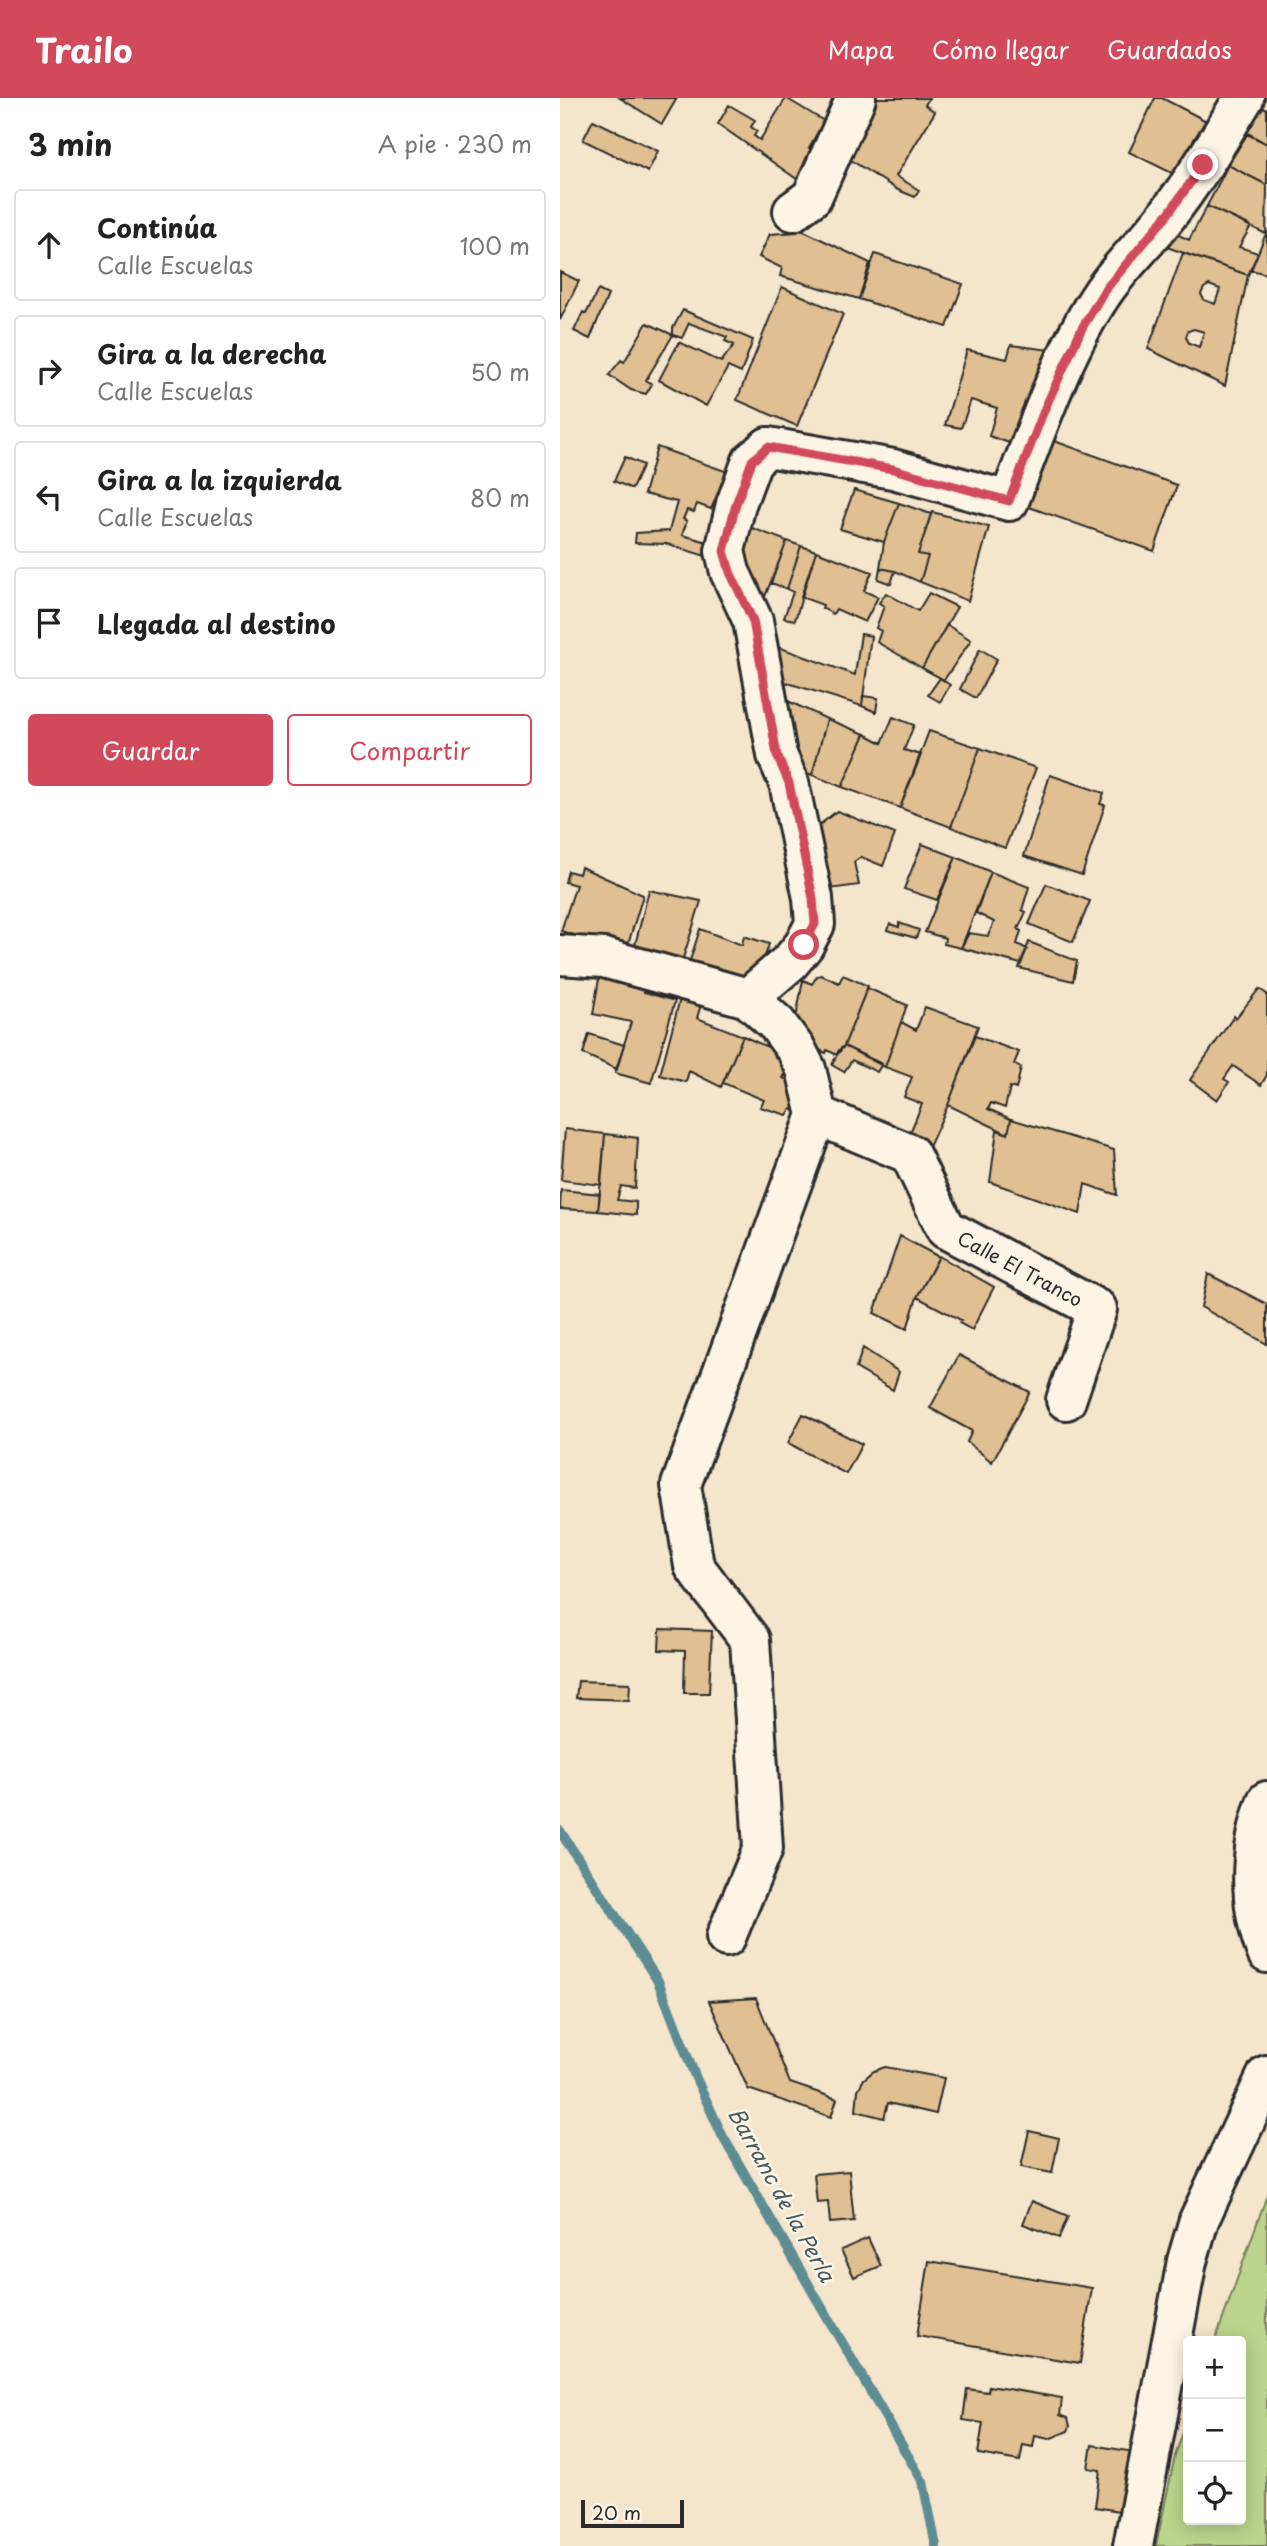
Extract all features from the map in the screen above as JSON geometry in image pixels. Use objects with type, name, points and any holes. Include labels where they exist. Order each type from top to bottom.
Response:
[{"type":"street","points":[[793,211],[812,197],[856,98]]},
{"type":"street","points":[[748,998],[798,953],[815,924],[813,898],[789,783],[777,755],[753,621],[730,572],[724,551],[736,504],[752,461],[768,447],[893,469],[1009,501],[1045,408],[1082,328],[1104,291],[1168,214],[1203,165],[1244,98]]},
{"type":"street","points":[[560,955],[604,958],[748,998],[777,1024],[797,1051],[806,1069],[817,1115],[681,1485],[694,1566],[750,1640],[763,1848],[726,1937]]},
{"type":"street","name":"Calle El Tranco","points":[[817,1115],[911,1154],[946,1229],[1097,1309],[1066,1400]]},
{"type":"street","points":[[1267,1801],[1254,1850],[1253,1875],[1255,1910],[1267,1953]]},
{"type":"street","points":[[1133,2546],[1187,2261],[1199,2220],[1267,2075]]},
{"type":"green space","points":[[1267,2195],[1267,2546],[1156,2546],[1175,2456],[1183,2433],[1183,2525],[1246,2525],[1246,2336],[1217,2336]]},
{"type":"building","points":[[620,98],[677,98],[662,124]]},
{"type":"building","points":[[786,98],[824,121],[809,148],[822,156],[804,184],[718,124],[729,105],[755,120],[751,127],[757,131],[754,136],[760,140]]},
{"type":"building","points":[[872,98],[929,98],[925,105],[935,112],[896,176],[919,190],[915,197],[898,190],[841,154]]},
{"type":"building","points":[[1155,98],[1162,98],[1216,126],[1182,178],[1129,152]]},
{"type":"building","points":[[1256,103],[1267,109],[1267,144],[1239,130]]},
{"type":"building","points":[[593,120],[658,151],[648,172],[583,140]]},
{"type":"building","points":[[1248,133],[1267,144],[1267,185],[1228,165]]},
{"type":"building","points":[[1228,165],[1267,185],[1266,234],[1207,206]]},
{"type":"building","points":[[1207,206],[1251,226],[1239,247],[1258,253],[1248,275],[1161,245],[1166,229],[1189,240]]},
{"type":"building","points":[[800,229],[870,263],[859,299],[780,276],[782,268],[759,257],[770,234],[797,232]]},
{"type":"building","points":[[1267,231],[1267,274],[1251,270]]},
{"type":"building","points":[[1183,253],[1248,275],[1225,386],[1148,349]],"holes":[[[1209,285],[1220,289],[1215,304],[1204,300],[1201,294]],[[1194,329],[1204,332],[1199,347],[1189,343],[1186,337],[1188,331]]]},
{"type":"building","points":[[875,254],[963,284],[947,327],[859,299]]},
{"type":"building","points":[[560,272],[579,281],[560,320]]},
{"type":"building","points":[[782,287],[843,314],[797,426],[737,400]]},
{"type":"building","points":[[598,290],[608,295],[590,339],[574,331]]},
{"type":"building","points":[[683,310],[753,340],[741,373],[728,367],[706,406],[659,380],[679,342],[721,362],[734,345],[725,341],[727,337],[689,323],[682,338],[673,335],[673,328]]},
{"type":"building","points":[[647,323],[673,335],[646,380],[652,384],[646,394],[631,390],[609,375],[621,360],[624,362]]},
{"type":"building","points":[[1011,345],[1058,351],[1021,447],[989,436],[997,408],[971,400],[961,428],[945,425],[967,350],[1007,359]]},
{"type":"building","points":[[1043,437],[1177,485],[1154,551],[1020,504]]},
{"type":"building","points":[[657,447],[728,472],[711,509],[697,504],[694,512],[687,510],[683,519],[687,521],[682,535],[715,544],[715,559],[667,544],[635,543],[636,533],[669,531],[677,502],[644,494]]},
{"type":"building","points":[[625,457],[643,465],[632,489],[614,481]]},
{"type":"building","points":[[854,490],[899,503],[884,542],[840,529]]},
{"type":"building","points":[[899,503],[931,514],[918,554],[928,556],[920,582],[895,571],[880,568],[884,542]]},
{"type":"building","points":[[932,512],[989,527],[968,601],[920,582],[928,556],[918,554]]},
{"type":"building","points":[[741,524],[787,541],[762,604],[732,546]]},
{"type":"building","points":[[787,541],[801,546],[787,589],[771,583]]},
{"type":"building","points":[[801,546],[816,551],[795,620],[784,618],[793,592],[787,589]]},
{"type":"building","points":[[816,551],[872,572],[864,591],[878,597],[865,622],[836,609],[833,614],[822,608],[823,605],[801,597]]},
{"type":"building","points":[[880,568],[895,571],[891,584],[878,579]]},
{"type":"building","points":[[886,593],[918,611],[929,593],[957,607],[922,668],[877,642],[881,631],[876,628],[884,606],[879,603]]},
{"type":"building","points":[[947,625],[971,640],[944,680],[922,668]]},
{"type":"building","points":[[861,634],[871,636],[862,706],[775,679],[770,644],[855,675]]},
{"type":"building","points":[[980,649],[997,659],[976,698],[960,689]]},
{"type":"building","points":[[940,678],[950,685],[940,702],[928,695]]},
{"type":"building","points":[[863,696],[878,698],[876,712],[862,706]]},
{"type":"building","points":[[790,702],[827,719],[812,775],[791,767],[780,706]]},
{"type":"building","points":[[893,717],[914,725],[904,750],[921,755],[900,808],[842,787],[865,734],[882,743]]},
{"type":"building","points":[[827,719],[865,734],[842,787],[812,775]]},
{"type":"building","points":[[929,731],[980,748],[951,827],[900,808]]},
{"type":"building","points":[[980,748],[1036,768],[1005,848],[951,827]]},
{"type":"building","points":[[1050,775],[1104,793],[1100,804],[1105,805],[1082,875],[1024,856]]},
{"type":"building","points":[[837,811],[895,834],[883,866],[861,857],[854,862],[859,885],[823,890],[812,831]]},
{"type":"building","points":[[922,844],[956,857],[937,900],[904,889]]},
{"type":"building","points":[[956,857],[991,872],[961,948],[944,944],[945,938],[925,932]]},
{"type":"building","points":[[581,867],[643,895],[626,951],[561,931],[576,885],[565,882],[568,871],[579,874]]},
{"type":"building","points":[[991,872],[1029,887],[1022,910],[1026,912],[1018,929],[1021,931],[1017,944],[1027,949],[1021,964],[961,948],[969,933],[988,936],[994,922],[976,913]]},
{"type":"building","points":[[1046,884],[1090,901],[1073,942],[1029,924]]},
{"type":"building","points":[[649,890],[701,901],[680,968],[633,953]]},
{"type":"building","points":[[899,923],[919,930],[916,938],[887,930],[890,924],[899,927]]},
{"type":"building","points":[[700,929],[742,945],[744,936],[769,944],[760,972],[738,986],[687,970]]},
{"type":"building","points":[[1029,942],[1077,961],[1073,981],[1019,968]]},
{"type":"building","points":[[600,973],[647,983],[644,992],[675,1001],[651,1083],[615,1073],[631,1022],[593,1014]]},
{"type":"building","points":[[821,975],[839,983],[843,975],[868,986],[844,1046],[837,1055],[800,1041],[793,1034],[803,980],[812,984],[817,976]]},
{"type":"building","points":[[867,988],[907,1005],[885,1067],[844,1046]]},
{"type":"building","points":[[1259,989],[1267,994],[1267,1075],[1261,1085],[1233,1066],[1224,1079],[1229,1082],[1217,1100],[1190,1080],[1234,1016],[1236,1018]]},
{"type":"building","points":[[682,991],[703,998],[697,1018],[743,1036],[721,1087],[689,1071],[686,1082],[660,1075]]},
{"type":"building","points":[[925,1007],[978,1026],[927,1151],[907,1140],[922,1104],[904,1097],[912,1077],[885,1067],[901,1022],[916,1030]]},
{"type":"building","points":[[589,1034],[624,1045],[617,1069],[583,1054]]},
{"type":"building","points":[[743,1036],[781,1053],[791,1063],[783,1078],[797,1084],[803,1115],[791,1109],[787,1115],[760,1107],[764,1100],[723,1083]]},
{"type":"building","points":[[975,1036],[1019,1052],[1014,1064],[1021,1068],[1016,1089],[1010,1087],[1005,1108],[991,1103],[988,1109],[1011,1119],[1008,1134],[948,1105]]},
{"type":"building","points":[[844,1046],[882,1064],[877,1072],[852,1060],[844,1072],[832,1065]]},
{"type":"building","points":[[1011,1119],[1114,1150],[1117,1195],[1085,1184],[1080,1214],[990,1182],[997,1130],[1008,1134]]},
{"type":"building","points":[[565,1129],[605,1134],[601,1185],[561,1180]]},
{"type":"building","points":[[605,1134],[638,1138],[635,1188],[621,1186],[617,1200],[636,1202],[636,1215],[598,1211]]},
{"type":"building","points":[[561,1190],[600,1194],[598,1211],[560,1209]]},
{"type":"building","points":[[900,1236],[939,1257],[917,1297],[907,1329],[874,1313]]},
{"type":"building","points":[[939,1256],[994,1287],[972,1330],[959,1323],[961,1320],[917,1297]]},
{"type":"building","points":[[1208,1274],[1267,1304],[1267,1344],[1201,1307]]},
{"type":"building","points":[[863,1348],[899,1372],[893,1390],[856,1368]]},
{"type":"building","points":[[959,1355],[1030,1392],[992,1462],[967,1442],[972,1431],[930,1408]]},
{"type":"building","points":[[803,1414],[862,1444],[846,1474],[788,1443]]},
{"type":"building","points":[[660,1629],[712,1631],[709,1693],[684,1693],[685,1651],[659,1650]]},
{"type":"building","points":[[578,1681],[630,1683],[629,1700],[576,1698]]},
{"type":"building","points":[[756,1998],[790,2083],[837,2099],[831,2117],[748,2089],[709,2001]]},
{"type":"building","points":[[885,2067],[944,2078],[936,2114],[888,2103],[884,2118],[856,2111],[858,2090],[864,2079]]},
{"type":"building","points":[[1029,2131],[1059,2138],[1052,2173],[1021,2167]]},
{"type":"building","points":[[849,2171],[854,2221],[830,2223],[828,2202],[817,2203],[814,2174]]},
{"type":"building","points":[[1032,2201],[1068,2216],[1059,2238],[1023,2224]]},
{"type":"building","points":[[868,2238],[881,2266],[854,2277],[841,2250]]},
{"type":"building","points":[[929,2261],[1092,2288],[1080,2363],[917,2336]]},
{"type":"building","points":[[989,2386],[1062,2398],[1060,2415],[1068,2418],[1068,2431],[1049,2439],[1035,2436],[1033,2447],[1023,2445],[1020,2461],[978,2454],[983,2423],[963,2420],[967,2389],[988,2392]]},
{"type":"building","points":[[1092,2445],[1134,2452],[1125,2512],[1095,2507],[1100,2470],[1088,2468]]},
{"type":"waterway","name":"Barranc de la Perla","points":[[560,1831],[658,1981],[695,2076],[723,2137],[923,2482],[936,2546]]},
{"type":"route","points":[[804,945],[815,924],[813,898],[789,783],[777,755],[753,621],[730,572],[724,551],[736,504],[752,461],[768,447],[893,469],[1009,501],[1045,408],[1082,328],[1104,291],[1168,214],[1203,165]]}]
